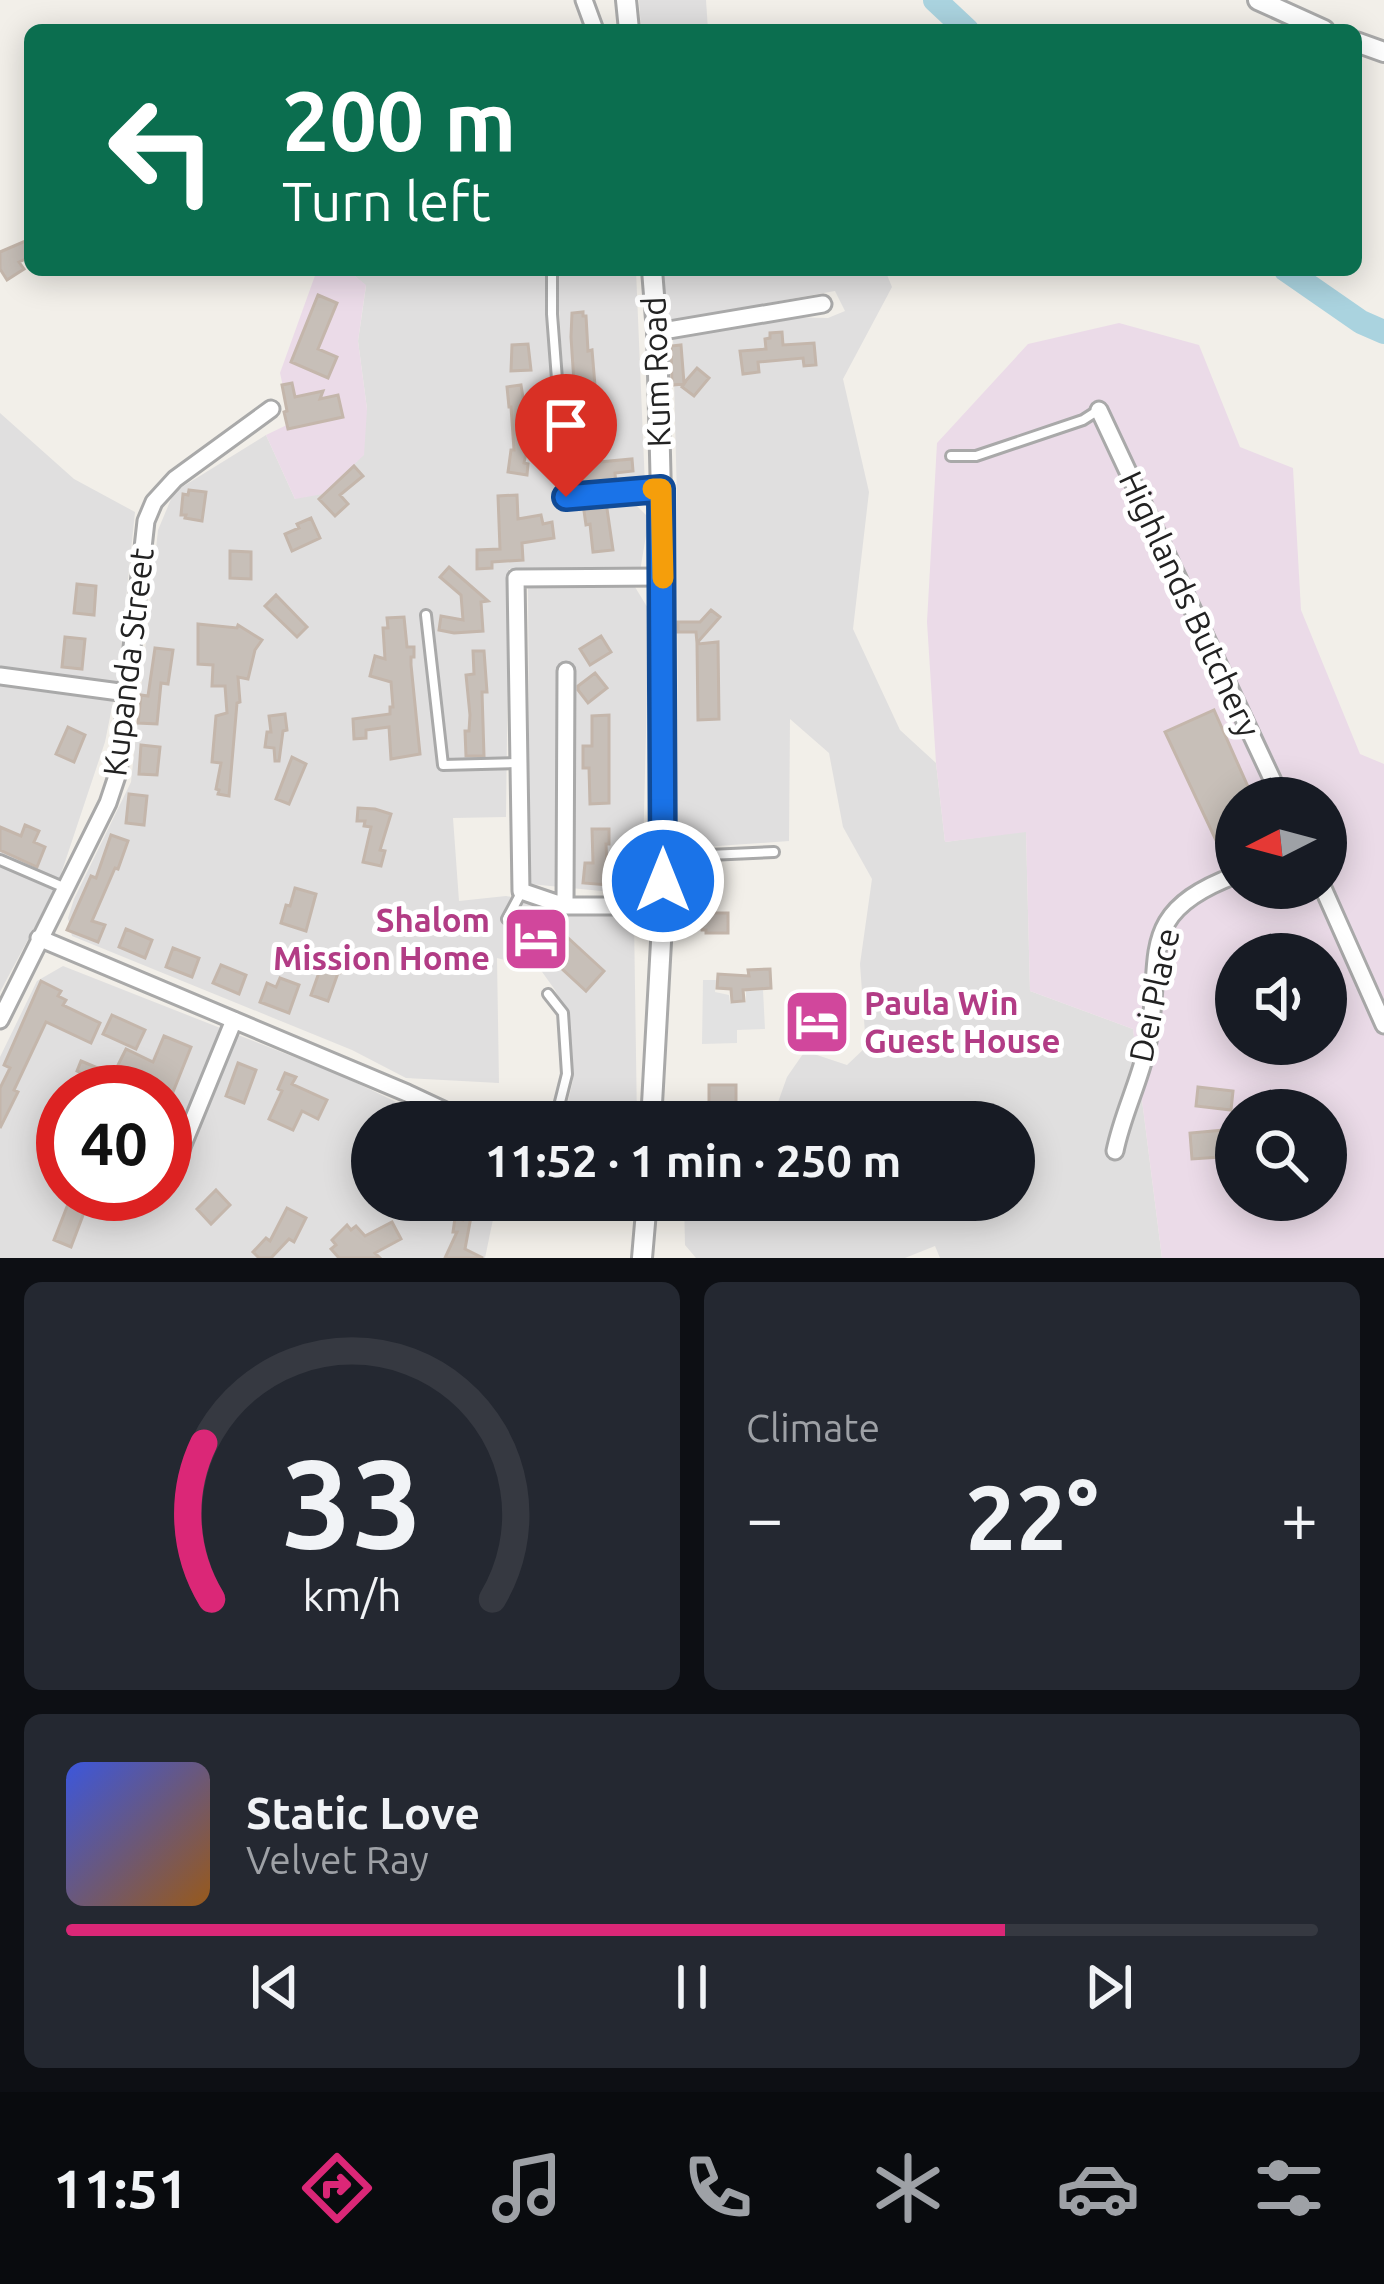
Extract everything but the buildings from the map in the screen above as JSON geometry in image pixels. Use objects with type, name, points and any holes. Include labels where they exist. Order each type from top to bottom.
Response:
[{"type":"street","points":[[1258,0],[1311,24]]},
{"type":"street","name":"Kum Road","points":[[652,276],[663,577],[663,906],[653,1101]]},
{"type":"street","points":[[657,332],[823,304]]},
{"type":"street","name":"Kupanda Street","points":[[0,1021],[118,773],[146,521],[154,502],[176,478],[271,409]]},
{"type":"street","name":"Highlands Butchery","points":[[1099,410],[1271,777]]},
{"type":"street","points":[[663,577],[516,578],[521,891],[566,906],[663,906]]},
{"type":"street","points":[[566,671],[566,906]]},
{"type":"street","points":[[0,676],[127,693]]},
{"type":"street","name":"Dei Place","points":[[1115,1151],[1146,1052],[1160,939],[1168,916],[1181,902],[1215,882]]},
{"type":"street","points":[[1332,909],[1384,1025]]},
{"type":"street","points":[[39,938],[424,1101]]},
{"type":"street","points":[[192,1122],[234,1020]]},
{"type":"street","points":[[642,1258],[645,1221]]},
{"type":"lane","points":[[552,276],[566,497],[661,489]]},
{"type":"lane","points":[[951,456],[976,456],[1083,420],[1099,410]]},
{"type":"lane","points":[[426,615],[443,765],[519,764]]},
{"type":"lane","points":[[663,857],[774,852]]},
{"type":"lane","points":[[0,860],[64,887]]},
{"type":"lane","points":[[507,919],[521,891]]},
{"type":"lane","points":[[548,994],[563,1013],[567,1074],[560,1101]]},
{"type":"shaded area","points":[[639,0],[706,0],[708,24],[641,24]]},
{"type":"shaded area","points":[[315,276],[355,276],[366,285],[358,341],[367,409],[364,455],[323,494],[295,499],[266,435],[291,423],[280,373]]},
{"type":"shaded area","points":[[355,276],[545,276],[560,502],[630,499],[649,518],[640,571],[509,569],[506,817],[453,818],[459,901],[506,896],[634,919],[637,1101],[568,1101],[573,1080],[570,1022],[540,969],[497,958],[499,1083],[406,1078],[352,1050],[72,936],[68,918],[74,899],[131,782],[158,530],[174,492],[266,435],[295,499],[367,409],[358,341],[366,286]]},
{"type":"shaded area","points":[[559,276],[636,276],[645,486],[570,491]]},
{"type":"shaded area","points":[[664,276],[887,276],[892,287],[843,379],[869,492],[853,629],[900,730],[936,763],[945,842],[1026,831],[1030,991],[1133,1029],[1162,1258],[940,1258],[935,1246],[905,1258],[696,1258],[685,1245],[684,1221],[1035,1221],[1035,1101],[778,1101],[787,1077],[805,1051],[847,1065],[866,1047],[860,964],[872,879],[843,827],[829,753],[790,719],[789,841],[689,848],[678,838],[673,338],[785,317],[828,318],[845,311],[835,291],[668,321]]},
{"type":"shaded area","points":[[1119,323],[1199,345],[1240,447],[1293,468],[1301,610],[1360,754],[1384,764],[1384,1258],[1162,1258],[1133,1029],[1030,991],[1026,832],[945,842],[927,622],[937,443],[1028,344]]},
{"type":"shaded area","points":[[0,413],[74,479],[135,512],[118,677],[105,742],[58,883],[0,992]]},
{"type":"shaded area","points":[[528,587],[635,587],[649,610],[642,895],[530,884]]},
{"type":"shaded area","points":[[63,966],[342,1076],[394,1101],[351,1101],[351,1221],[493,1221],[485,1258],[0,1258],[0,1057],[37,981]]},
{"type":"shaded area","points":[[703,980],[716,980],[715,992],[729,995],[730,1003],[746,1002],[746,991],[763,990],[765,1029],[737,1030],[737,1043],[702,1044]]},
{"type":"waterway","points":[[935,0],[961,24]]},
{"type":"waterway","points":[[1295,276],[1361,322],[1384,332]]},
{"type":"slow traffic","points":[[653,489],[661,489],[663,578]]},
{"type":"place","name":"Shalom Mission Home","points":[[536,939]]},
{"type":"place","name":"Paula Win Guest House","points":[[817,1022]]},
{"type":"route","points":[[566,497],[661,489],[663,881]]}]
